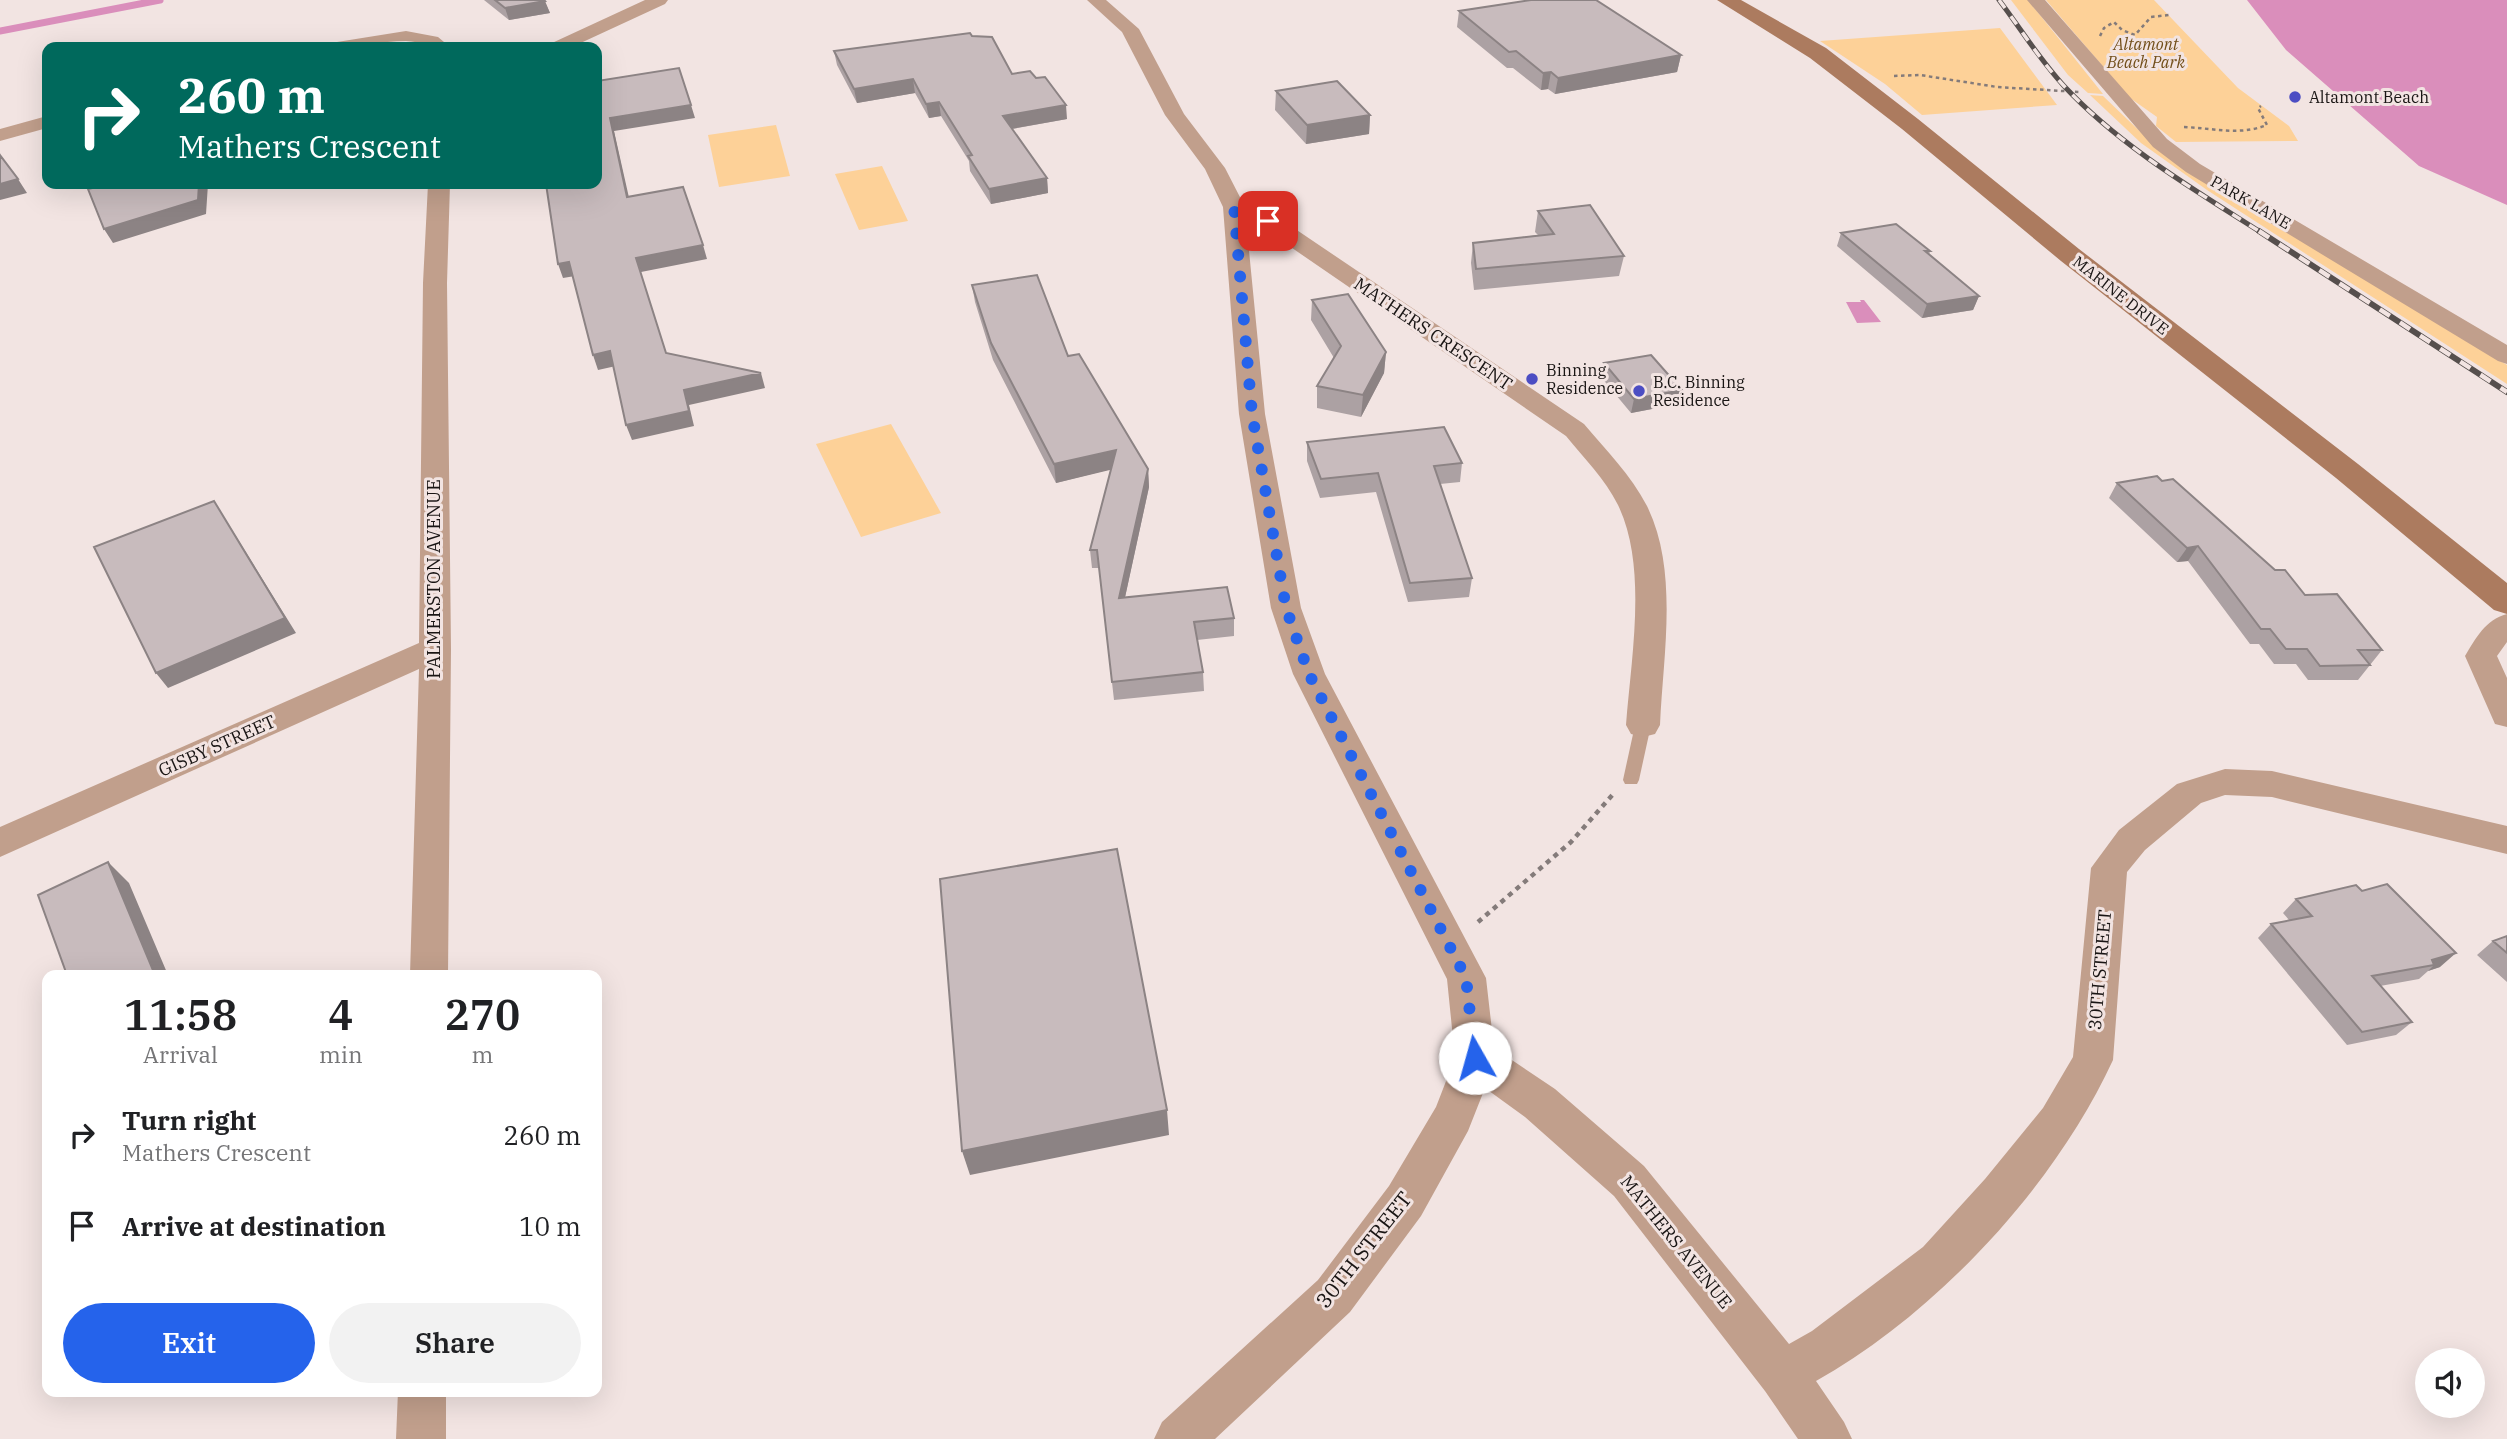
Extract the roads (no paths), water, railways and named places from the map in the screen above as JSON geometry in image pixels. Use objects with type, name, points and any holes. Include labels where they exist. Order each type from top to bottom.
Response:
[{"type":"main road","name":"MARINE DRIVE","points":[[1727,0],[1818,53],[1910,124],[2070,256],[2347,471],[2507,603]]},
{"type":"street","points":[[569,42],[659,0]]},
{"type":"street","points":[[1096,0],[1130,29],[1175,115],[1214,168],[1234,206],[1252,414],[1286,608],[1309,674],[1466,978],[1475,1058]]},
{"type":"street","name":"PARK LANE","points":[[2036,0],[2117,96],[2171,151],[2221,185],[2507,356]]},
{"type":"street","points":[[372,42],[414,36],[434,42]]},
{"type":"street","points":[[0,135],[42,123]]},
{"type":"street","name":"PALMERSTON AVENUE","points":[[429,970],[435,649],[434,337],[439,189]]},
{"type":"street","name":"MATHERS CRESCENT","points":[[1234,206],[1268,221],[1575,430],[1606,468],[1634,508],[1650,567],[1643,726]]},
{"type":"street","points":[[2507,625],[2492,638],[2481,656],[2507,715]]},
{"type":"street","name":"GISBY STREET","points":[[0,843],[435,649]]},
{"type":"street","name":"30TH STREET","points":[[1782,1374],[1829,1348],[1939,1263],[2001,1194],[2057,1122],[2093,1060],[2109,869],[2132,840],[2189,793],[2225,782],[2272,784],[2507,840]]},
{"type":"street","name":"30TH STREET","points":[[1179,1439],[1334,1296],[1405,1201],[1452,1117],[1475,1058]]},
{"type":"street","name":"MATHERS AVENUE","points":[[1475,1058],[1540,1103],[1629,1181],[1782,1374],[1827,1439]]},
{"type":"street","points":[[421,1439],[422,1397]]},
{"type":"lane","points":[[1631,780],[1643,726]]},
{"type":"waterway","points":[[0,31],[160,0]]},
{"type":"railway","points":[[1999,0],[2046,65],[2086,108],[2158,166],[2262,233]]},
{"type":"railway","points":[[2259,231],[2507,392]]},
{"type":"place","name":"Altamont Beach","points":[[2295,97]]},
{"type":"place","name":"Binning Residence","points":[[1532,379]]},
{"type":"place","name":"B.C. Binning Residence","points":[[1639,391]]},
{"type":"park label","name":"Altamont Beach Park","points":[[2146,53]]}]
